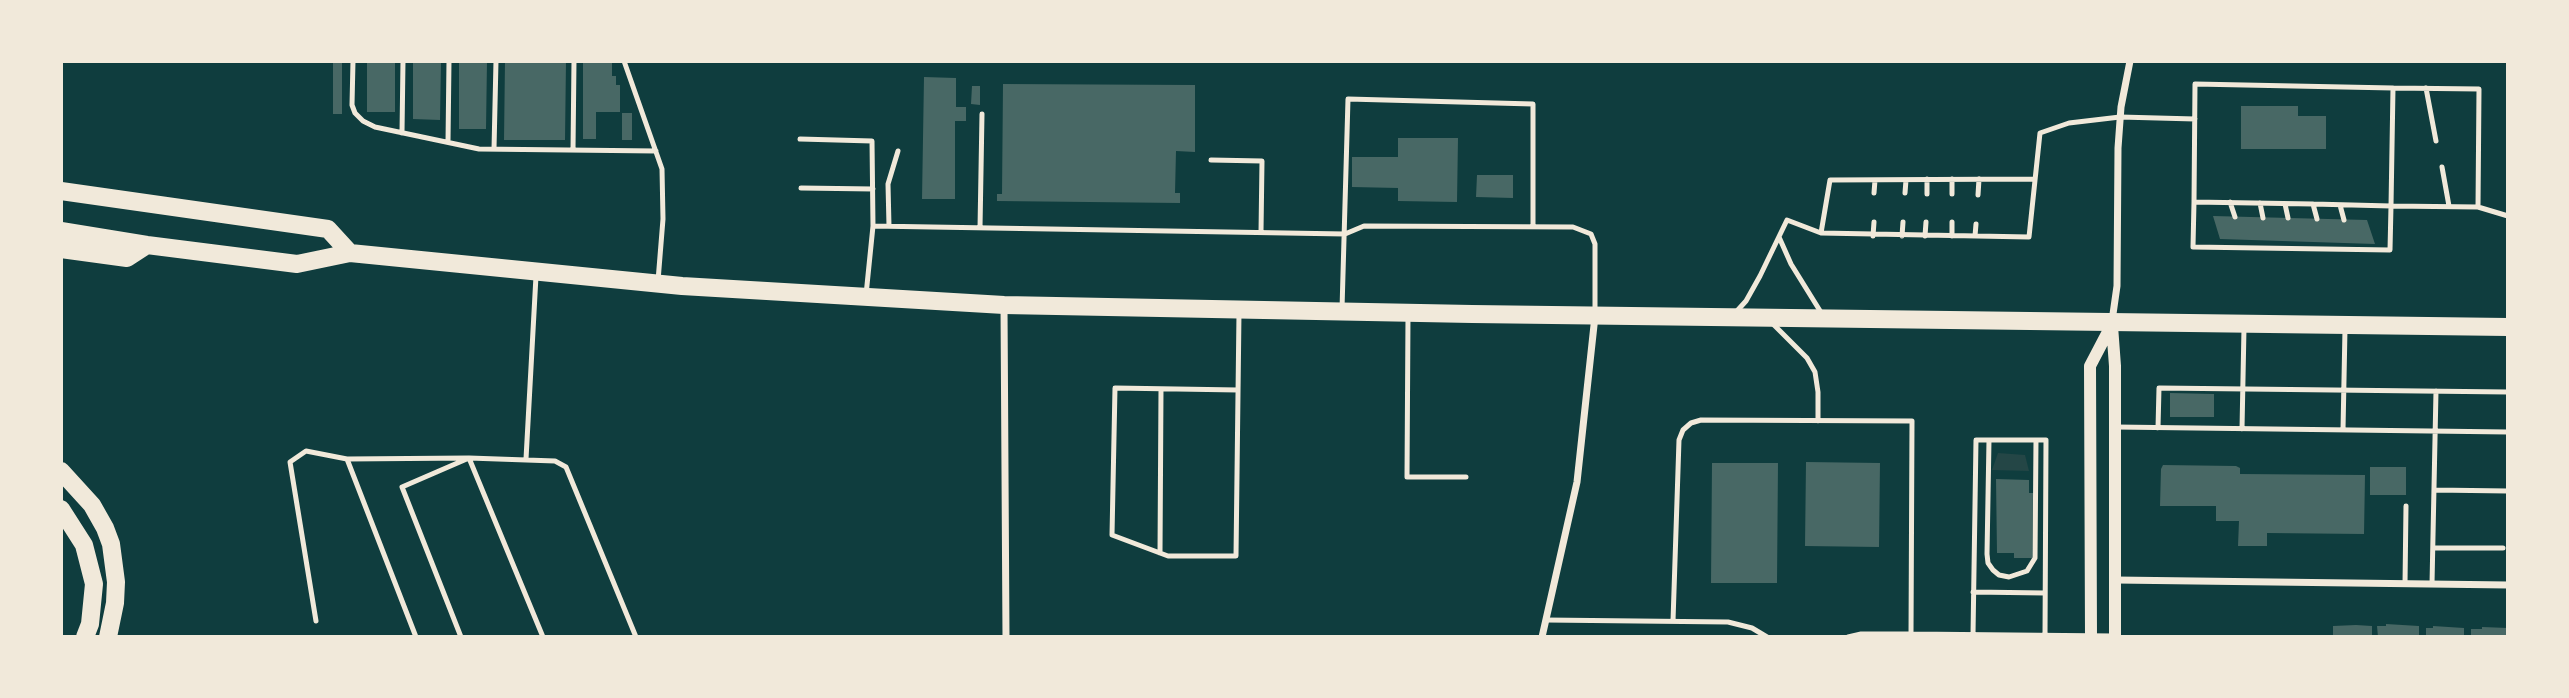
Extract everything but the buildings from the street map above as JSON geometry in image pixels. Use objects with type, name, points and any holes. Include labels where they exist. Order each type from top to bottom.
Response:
[{"type":"main road","points":[[61,191],[328,229],[350,253]]},
{"type":"main road","points":[[61,232],[297,264],[350,253],[657,284],[1004,305],[2112,324],[2508,327]]},
{"type":"main road","points":[[61,249],[127,258],[147,245]]},
{"type":"main road","points":[[61,471],[92,505],[111,544],[116,603],[108,637]]},
{"type":"main road","points":[[61,509],[84,545],[92,574],[94,602],[85,637]]},
{"type":"street","points":[[2115,636],[2116,428],[2112,324],[2117,286],[2120,117],[2130,61]]},
{"type":"street","points":[[1004,305],[1006,637]]},
{"type":"street","points":[[1542,637],[1577,482],[1595,315]]},
{"type":"street","points":[[2091,636],[2090,366],[2112,324]]},
{"type":"street","points":[[2116,580],[2508,584]]},
{"type":"lane","points":[[353,61],[352,105],[355,113],[375,127],[479,149],[656,151]]},
{"type":"lane","points":[[402,133],[403,61]]},
{"type":"lane","points":[[448,142],[449,61]]},
{"type":"lane","points":[[494,149],[496,61]]},
{"type":"lane","points":[[573,150],[574,61]]},
{"type":"lane","points":[[624,61],[662,169],[657,284]]},
{"type":"lane","points":[[2393,88],[2390,250],[2270,244],[2193,247],[2195,84],[2479,89],[2478,206]]},
{"type":"lane","points":[[2427,88],[2437,141]]},
{"type":"lane","points":[[1342,312],[1348,99],[1533,104],[1533,227]]},
{"type":"lane","points":[[980,228],[982,114]]},
{"type":"lane","points":[[1732,317],[1746,301],[1787,220],[1821,233],[2029,237],[2040,133],[2069,123],[2120,117],[2195,119]]},
{"type":"lane","points":[[800,139],[872,141],[873,226],[865,298]]},
{"type":"lane","points":[[889,226],[888,184],[898,151]]},
{"type":"lane","points":[[1210,160],[1262,161],[1261,232]]},
{"type":"lane","points":[[2441,167],[2449,206]]},
{"type":"lane","points":[[1978,195],[1979,179]]},
{"type":"lane","points":[[1821,233],[1830,180],[2035,179]]},
{"type":"lane","points":[[1874,193],[1875,180]]},
{"type":"lane","points":[[1905,192],[1906,180]]},
{"type":"lane","points":[[1927,180],[1927,194]]},
{"type":"lane","points":[[1952,180],[1952,194]]},
{"type":"lane","points":[[801,188],[873,188]]},
{"type":"lane","points":[[2193,202],[2478,206],[2508,216]]},
{"type":"lane","points":[[2230,202],[2235,217]]},
{"type":"lane","points":[[2260,203],[2263,218]]},
{"type":"lane","points":[[2285,204],[2288,218]]},
{"type":"lane","points":[[2313,204],[2317,219]]},
{"type":"lane","points":[[2340,205],[2344,220]]},
{"type":"lane","points":[[1873,236],[1874,222]]},
{"type":"lane","points":[[1902,236],[1903,222]]},
{"type":"lane","points":[[1925,236],[1926,222]]},
{"type":"lane","points":[[1952,222],[1952,236]]},
{"type":"lane","points":[[1975,236],[1976,224]]},
{"type":"lane","points":[[873,226],[1345,234],[1364,226],[1573,227],[1591,234],[1595,244],[1595,315]]},
{"type":"lane","points":[[1779,237],[1791,264],[1826,319]]},
{"type":"lane","points":[[2243,240],[2246,247]]},
{"type":"lane","points":[[526,459],[536,272]]},
{"type":"lane","points":[[1238,390],[1115,388],[1112,535],[1168,556],[1236,556],[1239,310]]},
{"type":"lane","points":[[1408,313],[1407,477],[1466,477]]},
{"type":"lane","points":[[1766,317],[1807,358],[1815,372],[1818,421]]},
{"type":"lane","points":[[2242,429],[2245,323]]},
{"type":"lane","points":[[2343,430],[2345,324]]},
{"type":"lane","points":[[2158,428],[2159,388],[2508,391]]},
{"type":"lane","points":[[1160,553],[1161,389]]},
{"type":"lane","points":[[2432,584],[2436,391]]},
{"type":"lane","points":[[1673,621],[1679,440],[1683,430],[1701,420],[1912,421],[1911,634]]},
{"type":"lane","points":[[2116,428],[2508,432]]},
{"type":"lane","points":[[1973,635],[1976,440],[2046,440],[2045,635]]},
{"type":"lane","points":[[1989,440],[1988,563],[1999,575],[2009,577],[2028,571],[2035,558],[2036,440]]},
{"type":"lane","points":[[316,621],[290,462],[306,451],[347,458],[526,459],[555,461],[566,467],[636,637]]},
{"type":"lane","points":[[347,458],[416,637]]},
{"type":"lane","points":[[461,637],[402,487],[469,458]]},
{"type":"lane","points":[[469,458],[543,637]]},
{"type":"lane","points":[[2434,490],[2508,491]]},
{"type":"lane","points":[[2405,583],[2406,506]]},
{"type":"lane","points":[[2432,548],[2503,548]]},
{"type":"lane","points":[[1973,592],[2045,593]]},
{"type":"lane","points":[[1546,620],[1728,622],[1752,628],[1767,637]]},
{"type":"lane","points":[[1848,637],[1861,634],[2115,636]]},
{"type":"shaded area","points":[[1998,453],[2025,455],[2029,471],[1992,470]]}]
